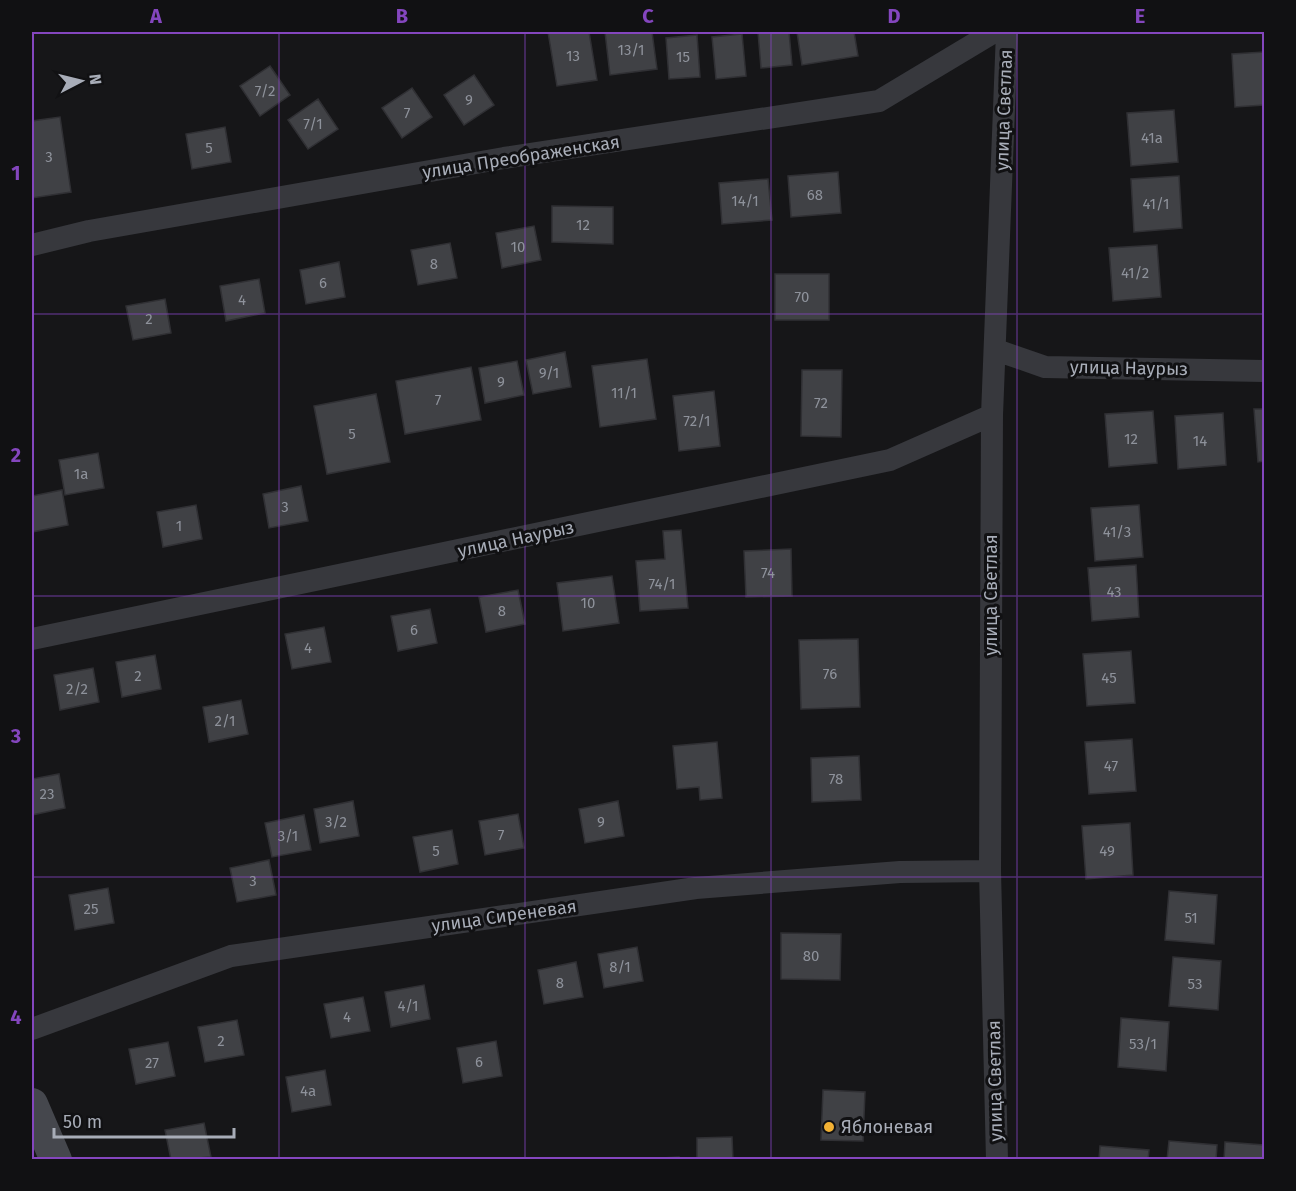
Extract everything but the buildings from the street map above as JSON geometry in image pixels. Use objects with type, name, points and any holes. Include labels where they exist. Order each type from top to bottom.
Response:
[{"type":"main road","points":[[32,1104],[56,1160]]},
{"type":"street","name":"улица Преображенская","points":[[32,244],[89,231],[504,158],[879,101],[994,32]]},
{"type":"street","name":"улица Светлая","points":[[997,1160],[990,871],[993,415],[1007,32]]},
{"type":"street","name":"улица Наурыз","points":[[996,350],[1045,367],[1264,371]]},
{"type":"street","name":"улица Наурыз","points":[[32,639],[890,460],[993,415]]},
{"type":"street","name":"улица Сиреневая","points":[[32,1029],[231,956],[696,888],[900,872],[990,871]]},
{"type":"place","name":"Яблоневая","points":[[829,1127]]}]
